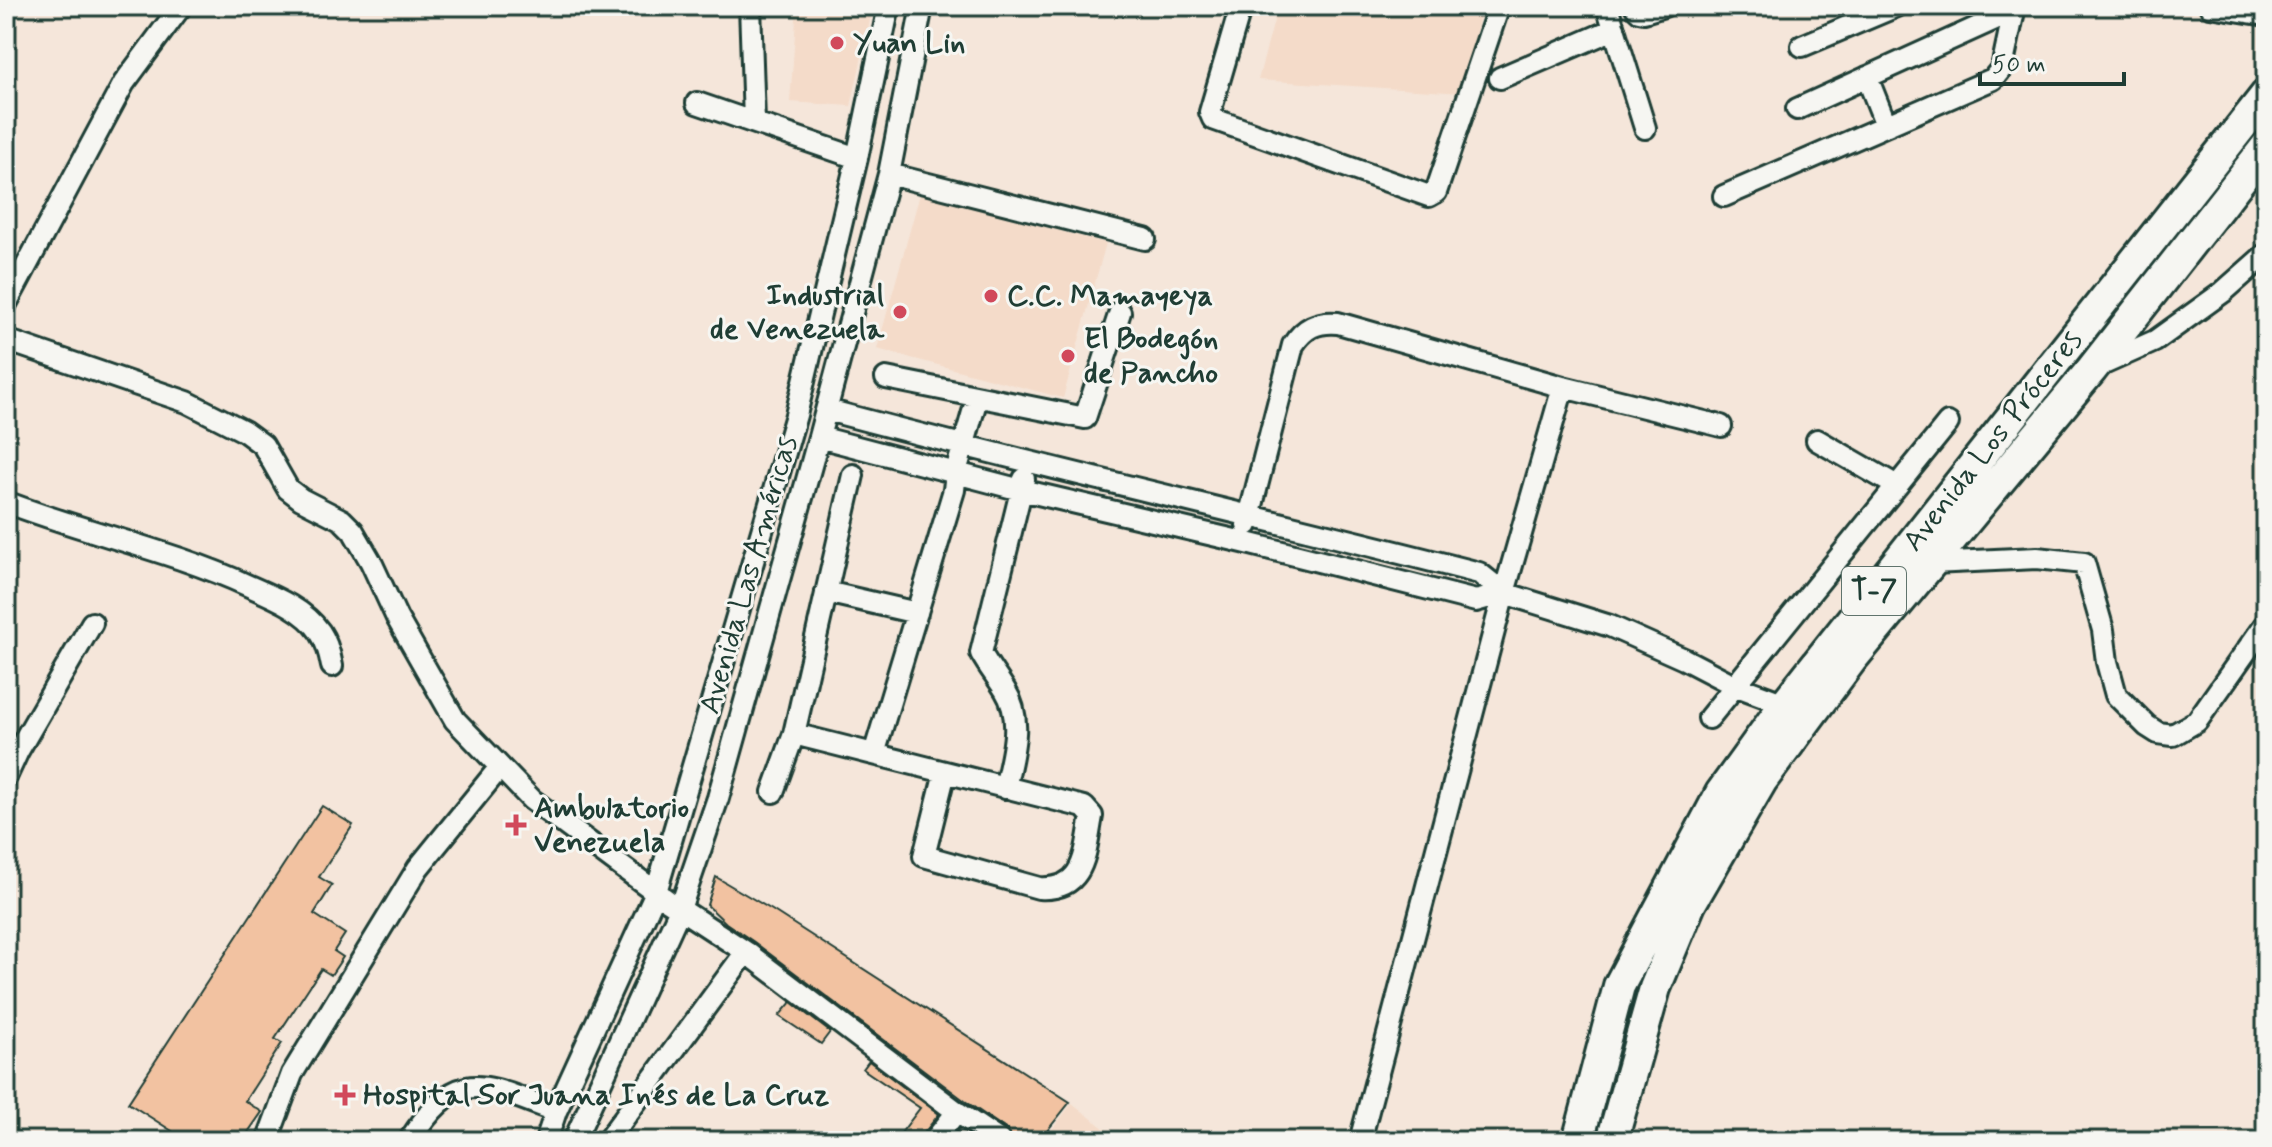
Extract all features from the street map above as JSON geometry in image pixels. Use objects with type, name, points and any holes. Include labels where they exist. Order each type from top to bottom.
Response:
[{"type":"highway","name":"Avenida Los Próceres","points":[[1578,1141],[1619,986],[1721,793],[1785,704],[2266,95]]},
{"type":"highway","name":"Avenida Los Próceres","points":[[1612,1141],[1655,988],[1690,904],[1762,780],[1851,660],[2092,369],[2266,147]]},
{"type":"street","points":[[6,304],[124,83],[181,6]]},
{"type":"street","points":[[750,6],[754,121]]},
{"type":"street","name":"Avenida Las Américas","points":[[546,1141],[556,1111],[656,892],[796,415],[857,158],[889,6]]},
{"type":"street","name":"Avenida Las Américas","points":[[574,1141],[680,909],[718,798],[827,410],[889,174],[922,6]]},
{"type":"street","points":[[1241,6],[1210,112],[1213,119],[1429,196],[1436,192],[1499,6]]},
{"type":"street","points":[[1607,6],[1645,128]]},
{"type":"street","points":[[1635,6],[1644,12],[1664,6]]},
{"type":"street","points":[[1802,46],[1897,6]]},
{"type":"street","points":[[2210,6],[2266,15]]},
{"type":"street","points":[[1797,109],[2014,9]]},
{"type":"street","points":[[1724,196],[1993,79],[2002,68],[2014,9]]},
{"type":"street","points":[[1500,78],[1614,29]]},
{"type":"street","points":[[1867,77],[1886,125]]},
{"type":"street","points":[[697,103],[857,158]]},
{"type":"street","points":[[889,174],[1145,239]]},
{"type":"street","points":[[2092,369],[2155,341],[2223,292],[2266,254]]},
{"type":"street","points":[[886,378],[1085,418],[1120,312]]},
{"type":"street","points":[[1243,542],[1293,345],[1299,336],[1317,324],[1338,323],[1563,387],[1721,426]]},
{"type":"street","points":[[6,340],[187,402],[244,431],[263,445],[288,489],[342,520],[353,531],[397,618],[455,720],[532,800],[656,892],[746,952],[957,1112],[1000,1141]]},
{"type":"street","points":[[1360,1141],[1504,593],[1563,387]]},
{"type":"street","points":[[874,754],[954,490],[956,472],[977,398]]},
{"type":"street","points":[[827,410],[1479,573],[1504,593],[1610,626],[1734,685],[1785,704]]},
{"type":"street","points":[[1709,718],[1948,423]]},
{"type":"street","points":[[819,437],[1021,490],[1476,601],[1504,593]]},
{"type":"street","points":[[1817,440],[1897,486]]},
{"type":"street","points":[[1005,788],[1017,733],[1013,708],[1006,691],[981,653],[1028,462]]},
{"type":"street","points":[[773,792],[794,734],[853,475]]},
{"type":"street","points":[[6,502],[218,571],[272,596],[297,610],[320,631],[332,666]]},
{"type":"street","points":[[1932,563],[2037,558],[2084,563],[2103,630],[2116,695],[2152,730],[2166,734],[2182,732],[2205,713],[2266,623]]},
{"type":"street","points":[[826,592],[917,613]]},
{"type":"street","points":[[6,777],[92,623]]},
{"type":"street","points":[[794,734],[945,772],[1005,788],[1084,807],[1092,816],[1082,868],[1067,884],[1054,889],[1039,888],[924,856],[945,772]]},
{"type":"street","points":[[267,1141],[292,1074],[418,868],[500,767]]},
{"type":"street","points":[[607,1141],[746,952]]},
{"type":"street","points":[[409,1141],[423,1119],[461,1088],[482,1085],[556,1111]]},
{"type":"street","points":[[934,1141],[957,1112]]},
{"type":"shaded area","points":[[797,6],[873,6],[851,106],[790,102]]},
{"type":"shaded area","points":[[1278,6],[1482,6],[1463,93],[1258,80]]},
{"type":"shaded area","name":"C.C. Mamayeya","points":[[920,194],[1106,243],[1063,398],[877,349]]},
{"type":"shaded area","points":[[1072,1103],[1120,1141],[1043,1141]]},
{"type":"building","points":[[322,806],[353,825],[319,877],[332,885],[314,914],[345,934],[334,951],[343,957],[331,975],[321,969],[275,1039],[282,1043],[245,1101],[262,1112],[242,1141],[165,1141],[172,1131],[128,1103]]},
{"type":"building","points":[[716,877],[1070,1102],[1039,1141],[1013,1141],[1007,1130],[726,923],[707,905]]},
{"type":"building","points":[[791,1002],[830,1032],[821,1044],[779,1016]]},
{"type":"building","points":[[869,1061],[939,1114],[921,1141],[895,1141],[920,1108],[863,1069]]},
{"type":"place","name":"Yuan Lin","points":[[837,43]]},
{"type":"place","name":"C.C. Mamayeya","points":[[991,296]]},
{"type":"place","name":"Industrial de Venezuela","points":[[900,312]]},
{"type":"place","name":"El Bodegón de Pancho","points":[[1068,356]]},
{"type":"place","name":"Ambulatorio Venezuela","points":[[516,825]]},
{"type":"place","name":"Hospital Sor Juana Inés de La Cruz","points":[[345,1095]]}]
